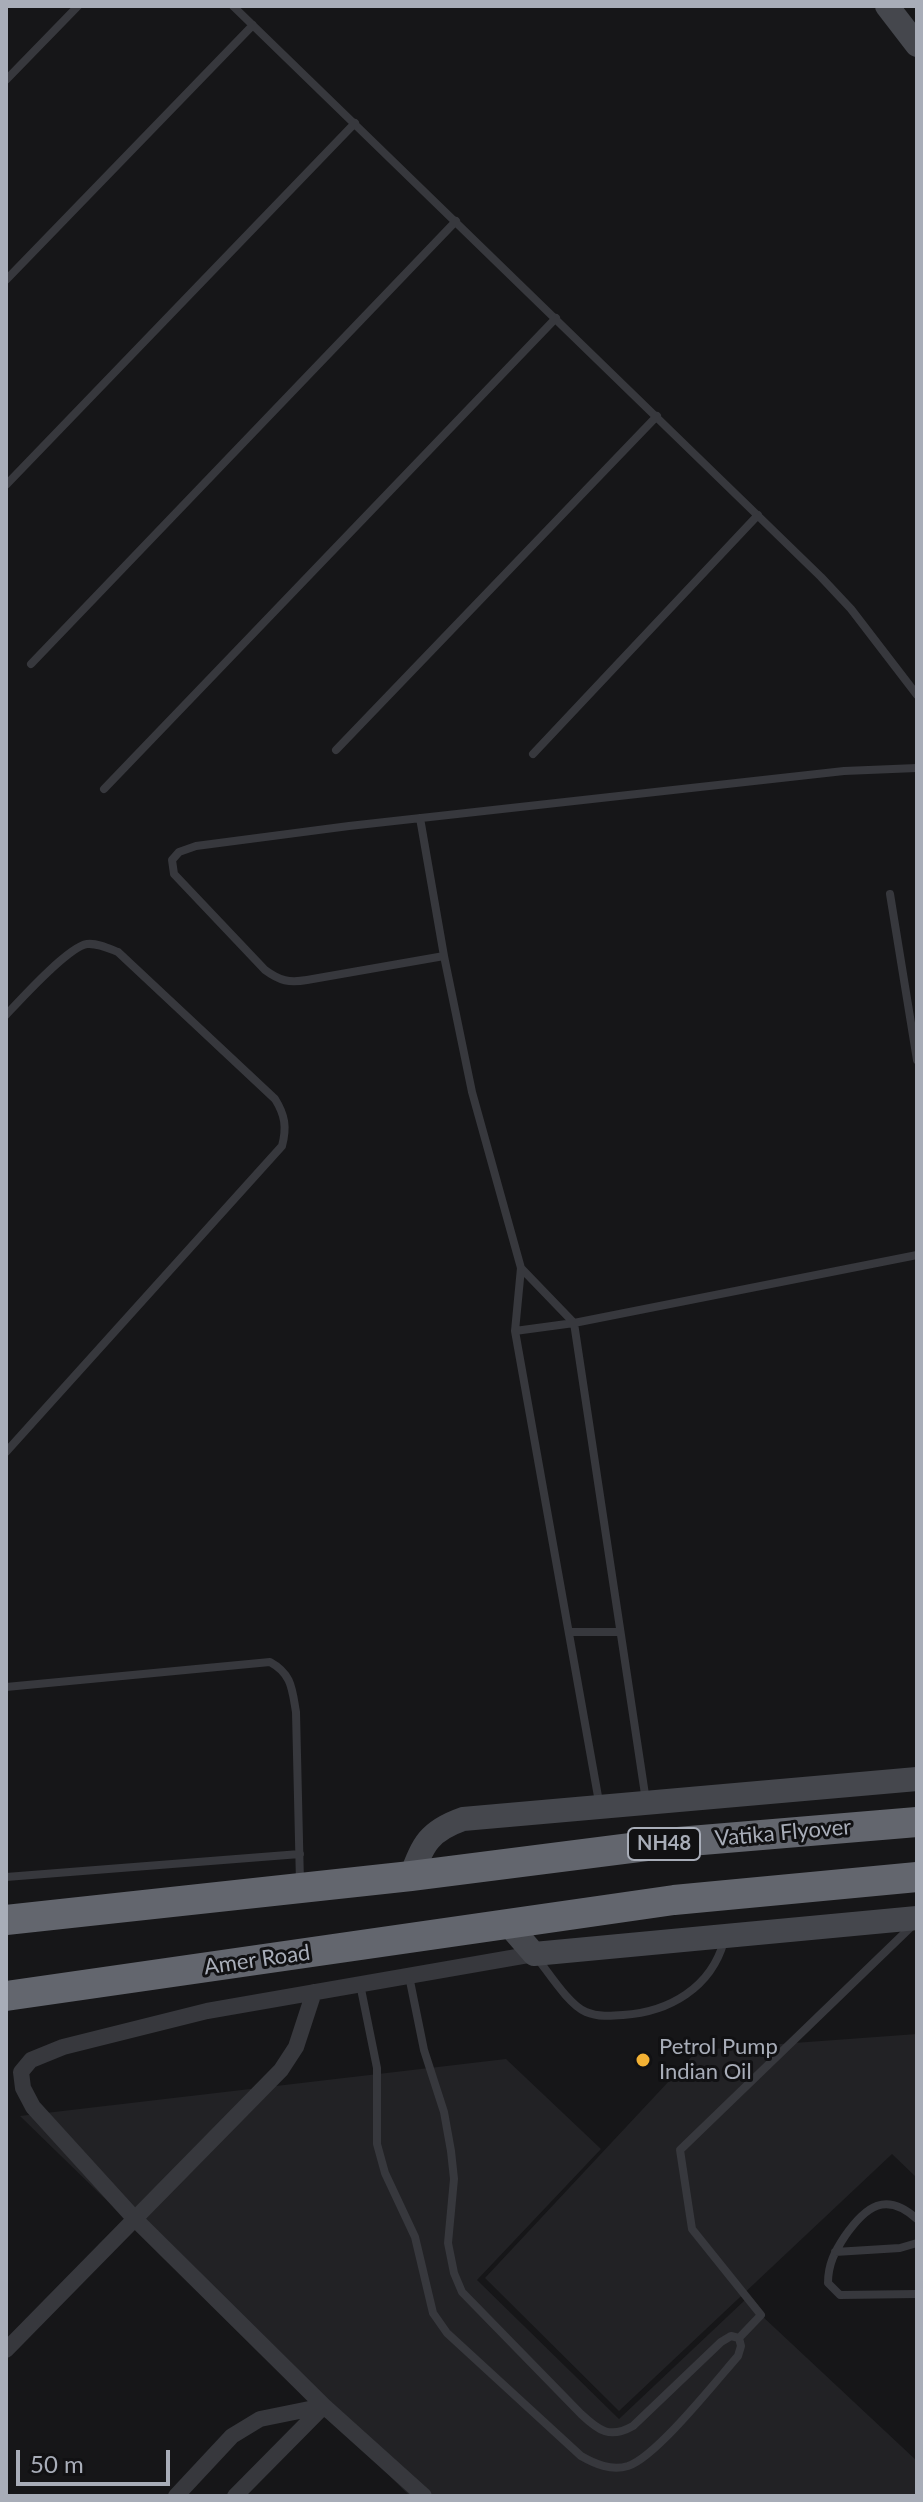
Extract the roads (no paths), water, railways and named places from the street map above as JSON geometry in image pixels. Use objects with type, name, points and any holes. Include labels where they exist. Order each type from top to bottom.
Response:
[{"type":"highway","name":"Vatika Flyover","points":[[411,1876],[678,1842],[917,1822]]},
{"type":"highway","name":"NH48","points":[[6,1920],[411,1876]]},
{"type":"highway","points":[[508,1924],[674,1900],[917,1877]]},
{"type":"highway","name":"Amer Road","points":[[6,1996],[508,1924]]},
{"type":"street","points":[[887,6],[917,45]]},
{"type":"street","points":[[411,1876],[420,1852],[443,1826],[463,1819],[917,1779]]},
{"type":"street","points":[[424,2496],[324,2406],[134,2218],[33,2107],[14,2074],[31,2060],[63,2047],[207,2011],[534,1954],[917,1920]]},
{"type":"street","points":[[508,1924],[534,1954]]},
{"type":"street","points":[[6,2350],[281,2070],[296,2047],[314,1992]]},
{"type":"street","points":[[176,2496],[232,2436],[260,2419],[324,2406]]},
{"type":"street","points":[[235,2496],[324,2406]]},
{"type":"lane","points":[[6,80],[78,6]]},
{"type":"lane","points":[[233,6],[758,515],[851,609],[917,695]]},
{"type":"lane","points":[[6,280],[253,25]]},
{"type":"lane","points":[[6,485],[355,123]]},
{"type":"lane","points":[[31,664],[456,221]]},
{"type":"lane","points":[[104,789],[556,318]]},
{"type":"lane","points":[[336,750],[657,416]]},
{"type":"lane","points":[[533,754],[758,515]]},
{"type":"lane","points":[[444,956],[307,980],[292,982],[278,979],[265,970],[174,874],[172,860],[179,852],[196,846],[420,818],[844,771],[917,768]]},
{"type":"lane","points":[[420,818],[472,1092],[521,1268],[515,1331],[600,1808]]},
{"type":"lane","points":[[890,894],[917,1060]]},
{"type":"lane","points":[[6,1015],[45,974],[84,944],[97,944],[118,952],[275,1099],[284,1114],[286,1132],[282,1146],[6,1452]]},
{"type":"lane","points":[[515,1331],[574,1323],[917,1255]]},
{"type":"lane","points":[[521,1268],[574,1323],[647,1804]]},
{"type":"lane","points":[[569,1632],[620,1632]]},
{"type":"lane","points":[[6,1687],[270,1662],[284,1669],[296,1712],[301,1887]]},
{"type":"lane","points":[[6,1877],[300,1854]]},
{"type":"lane","points":[[739,2338],[761,2315],[692,2229],[680,2150],[917,1920]]},
{"type":"lane","points":[[534,1954],[584,2012],[604,2016],[646,2014],[693,1992],[720,1956],[725,1936]]},
{"type":"lane","points":[[409,1976],[424,2050],[444,2112],[451,2151],[454,2179],[449,2255],[462,2292],[581,2414],[595,2427],[608,2433],[620,2433],[633,2426],[721,2342],[731,2336],[739,2338]]},
{"type":"lane","points":[[360,1984],[377,2068],[377,2144],[385,2173],[415,2237],[433,2313],[447,2333],[526,2407],[581,2456],[596,2465],[626,2466],[639,2461],[661,2442],[738,2356],[741,2346],[739,2338]]},
{"type":"lane","points":[[917,2219],[897,2205],[886,2204],[866,2211],[835,2252],[828,2270],[828,2283],[840,2295],[917,2294]]},
{"type":"lane","points":[[835,2252],[900,2248],[917,2243]]},
{"type":"place","name":"Petrol Pump Indian Oil","points":[[643,2060]]}]
